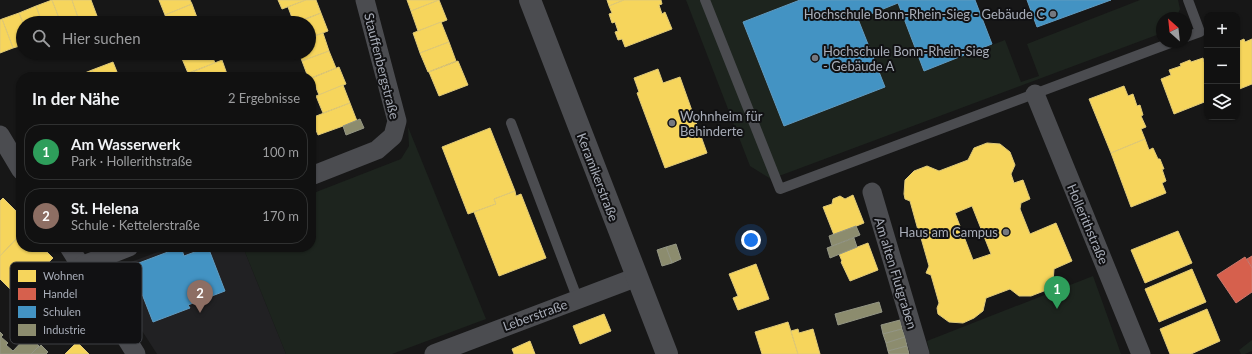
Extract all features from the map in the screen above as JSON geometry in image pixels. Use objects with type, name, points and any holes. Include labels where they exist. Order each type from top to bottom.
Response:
[{"type":"street","name":"Stauffenbergstraße","points":[[316,174],[377,150],[393,136],[397,121],[365,0]]},
{"type":"street","name":"Keramikerstraße","points":[[530,0],[667,354]]},
{"type":"street","name":"Hollerithstraße","points":[[1035,94],[1141,354]]},
{"type":"street","points":[[0,135],[16,162]]},
{"type":"street","name":"Am alten Flutgraben","points":[[872,192],[920,354]]},
{"type":"street","points":[[72,252],[78,262]]},
{"type":"street","points":[[91,262],[116,252]]},
{"type":"street","name":"Leberstraße","points":[[434,354],[637,277]]},
{"type":"street","points":[[130,344],[136,354]]},
{"type":"lane","points":[[705,0],[780,189],[1157,48]]},
{"type":"lane","points":[[1188,0],[1200,32],[1192,35]]},
{"type":"lane","points":[[511,124],[578,300]]},
{"type":"shaded area","points":[[686,0],[800,0],[743,22],[784,126],[884,87],[858,19],[898,3],[924,71],[1005,40],[1021,82],[1039,76],[1027,44],[1140,0],[1178,0],[1180,9],[1179,12],[1156,12],[1156,35],[771,179],[750,166]]},
{"type":"shaded area","points":[[408,127],[486,319],[392,354],[286,354],[245,252],[316,252],[316,192],[401,159],[409,146]]},
{"type":"shaded area","points":[[158,252],[245,252],[286,354],[157,354],[142,331],[142,262],[131,262]]},
{"type":"shaded area","points":[[1093,276],[1121,354],[930,354],[927,341]]},
{"type":"shaded area","points":[[1252,340],[1252,351],[1241,354],[1239,350]]},
{"type":"building: Wohnen","points":[[52,0],[58,16],[40,16],[36,6]]},
{"type":"building: Wohnen","points":[[52,0],[72,0],[78,16],[58,16]]},
{"type":"building: Wohnen","points":[[72,0],[91,0],[97,16],[78,16]]},
{"type":"building: Wohnen","points":[[159,0],[190,0],[192,4],[165,15]]},
{"type":"building: Wohnen","points":[[278,0],[306,0],[282,9]]},
{"type":"building: Wohnen","points":[[306,0],[316,0],[321,13],[313,16],[291,16],[288,7]]},
{"type":"building: Wohnen","points":[[407,0],[439,0],[411,11]]},
{"type":"building: Wohnen","points":[[439,0],[447,20],[418,31],[411,11]]},
{"type":"building: Wohnen","points":[[607,0],[624,0],[609,6]]},
{"type":"building: Wohnen","points":[[624,0],[661,0],[662,4],[659,5],[662,14],[665,12],[672,29],[625,47],[622,39],[618,40],[615,32],[618,31],[615,22],[612,23],[609,14],[612,13],[609,6]]},
{"type":"building: Wohnen","points":[[192,4],[196,16],[165,16]]},
{"type":"building: Wohnen","points":[[36,6],[40,16],[20,16],[19,13]]},
{"type":"building: Wohnen","points":[[19,13],[20,16],[16,16],[16,47],[13,48],[2,19]]},
{"type":"building: Wohnen","points":[[321,13],[328,31],[316,35],[316,16],[314,16]]},
{"type":"building: Wohnen","points":[[2,19],[13,48],[0,53],[0,20]]},
{"type":"building: Wohnen","points":[[441,22],[449,42],[420,53],[413,33]]},
{"type":"building: Wohnen","points":[[323,33],[329,51],[316,56],[316,36]]},
{"type":"building: Wohnen","points":[[1244,39],[1245,42],[1252,39],[1252,84],[1240,89],[1240,48],[1240,41]]},
{"type":"building: Wohnen","points":[[449,42],[456,61],[428,72],[420,53]]},
{"type":"building: Wohnen","points":[[329,51],[336,68],[316,76],[316,72],[306,72],[302,61],[316,60],[316,56]]},
{"type":"building: Wohnen","points":[[1203,58],[1204,102],[1174,114],[1161,79],[1171,75],[1169,70],[1181,66],[1180,64],[1190,60],[1191,62]]},
{"type":"building: Wohnen","points":[[183,60],[214,60],[215,63],[191,72],[188,72]]},
{"type":"building: Wohnen","points":[[222,60],[226,72],[192,72]]},
{"type":"building: Wohnen","points":[[458,61],[468,85],[439,96],[429,72]]},
{"type":"building: Wohnen","points":[[113,62],[117,72],[93,72],[92,70]]},
{"type":"building: Wohnen","points":[[339,67],[346,84],[319,95],[316,88],[316,76]]},
{"type":"building: Wohnen","name":"Wohnheim für Behinderte","points":[[658,69],[663,83],[680,77],[707,153],[665,168],[637,93],[639,92],[634,78]]},
{"type":"building: Wohnen","points":[[343,85],[350,103],[323,113],[316,96]]},
{"type":"building: Wohnen","points":[[1124,86],[1128,96],[1133,94],[1137,106],[1140,105],[1143,115],[1141,116],[1146,127],[1141,129],[1145,139],[1111,153],[1089,99]]},
{"type":"building: Wohnen","points":[[350,103],[357,121],[318,135],[316,130],[316,116]]},
{"type":"building: Wohnen","points":[[490,128],[515,191],[494,199],[496,204],[468,214],[442,147]]},
{"type":"building: Wohnen","points":[[1145,139],[1149,150],[1153,148],[1164,169],[1162,169],[1166,181],[1162,183],[1166,193],[1131,207],[1111,153]]},
{"type":"building: Wohnen","name":"Haus am Campus","points":[[987,143],[1000,144],[1010,152],[1015,165],[1011,174],[1014,183],[1023,180],[1030,199],[1021,203],[1020,209],[1030,234],[1056,223],[1072,261],[1054,269],[1053,282],[1044,291],[1031,296],[1019,296],[1010,289],[986,298],[983,311],[974,318],[963,323],[949,322],[938,314],[937,308],[939,303],[931,275],[926,273],[929,266],[921,238],[916,236],[918,230],[910,201],[905,199],[905,180],[914,171],[927,166],[939,171],[968,160],[974,148]],"holes":[[[972,206],[991,254],[973,260],[955,213]]]},
{"type":"building: Wohnen","points":[[515,191],[516,196],[521,194],[546,258],[499,276],[474,212],[496,204],[494,199]]},
{"type":"building: Wohnen","points":[[853,195],[864,223],[834,235],[823,207],[832,204],[833,199],[840,196],[845,199]]},
{"type":"building: Wohnen","points":[[3,198],[16,211],[16,239],[0,256],[0,201]]},
{"type":"building: Wohnen","points":[[1178,231],[1192,263],[1145,283],[1131,250]]},
{"type":"building: Wohnen","points":[[16,239],[16,252],[47,252],[53,258],[49,262],[10,262],[10,289],[0,279],[0,256]]},
{"type":"building: Wohnen","points":[[868,243],[878,270],[850,281],[839,254]]},
{"type":"building: Wohnen","points":[[756,264],[769,299],[738,310],[733,298],[738,296],[729,274]]},
{"type":"building: Wohnen","points":[[1192,269],[1206,302],[1159,322],[1145,289]]},
{"type":"building: Wohnen","points":[[1207,309],[1220,341],[1191,354],[1170,354],[1160,329]]},
{"type":"building: Wohnen","points":[[604,314],[611,331],[580,344],[573,326]]},
{"type":"building: Wohnen","points":[[788,322],[798,354],[762,354],[755,332]]},
{"type":"building: Wohnen","points":[[798,329],[799,333],[813,329],[820,354],[798,354],[791,331]]},
{"type":"building: Wohnen","points":[[530,341],[535,354],[514,354],[512,349]]},
{"type":"building: Wohnen","points":[[75,344],[79,344],[89,354],[65,354]]},
{"type":"building: Handel","points":[[1252,256],[1252,268],[1247,259]]},
{"type":"building: Handel","points":[[1245,257],[1252,268],[1252,292],[1236,303],[1217,275]]},
{"type":"building: Schulen","name":"Hochschule Bonn-Rhein-Sieg - Gebäude A","points":[[800,0],[975,0],[992,44],[924,71],[898,3],[858,19],[885,87],[784,126],[743,22]]},
{"type":"building: Schulen","name":"Hochschule Bonn-Rhein-Sieg - Gebäude C","points":[[1027,0],[1111,0],[1037,27]]},
{"type":"building: Schulen","points":[[168,252],[183,252],[184,256],[195,252],[210,252],[225,291],[188,305],[190,308],[153,322],[142,294],[142,262]]},
{"type":"building: Industrie","points":[[360,119],[364,128],[346,135],[343,126]]},
{"type":"building: Industrie","points":[[856,226],[860,235],[832,246],[829,236]]},
{"type":"building: Industrie","points":[[854,238],[857,247],[830,258],[827,248]]},
{"type":"building: Industrie","points":[[676,244],[681,259],[672,263],[666,247]]},
{"type":"building: Industrie","points":[[666,247],[672,263],[662,266],[657,250]]},
{"type":"building: Industrie","points":[[879,302],[882,312],[838,325],[835,314]]},
{"type":"building: Industrie","points":[[900,320],[902,329],[883,334],[881,325]]},
{"type":"building: Industrie","points":[[902,329],[905,337],[886,343],[883,334]]},
{"type":"building: Industrie","points":[[0,332],[3,335],[1,337],[8,343],[6,345],[13,351],[20,344],[37,344],[39,346],[31,354],[0,354]]},
{"type":"building: Industrie","points":[[905,337],[907,346],[888,351],[886,343]]},
{"type":"building: Industrie","points":[[41,345],[48,352],[46,354],[31,354]]},
{"type":"building: Industrie","points":[[907,346],[909,354],[889,354],[888,351]]},
{"type":"place","name":"Hochschule Bonn-Rhein-Sieg - Gebäude C","points":[[1053,14]]},
{"type":"place","name":"Hochschule Bonn-Rhein-Sieg - Gebäude A","points":[[815,58]]},
{"type":"place","name":"Wohnheim für Behinderte","points":[[672,123]]},
{"type":"place","name":"Haus am Campus","points":[[1006,232]]},
{"type":"place","name":"Am Wasserwerk","points":[[1057,309]]},
{"type":"place","name":"St. Helena","points":[[200,313]]}]
